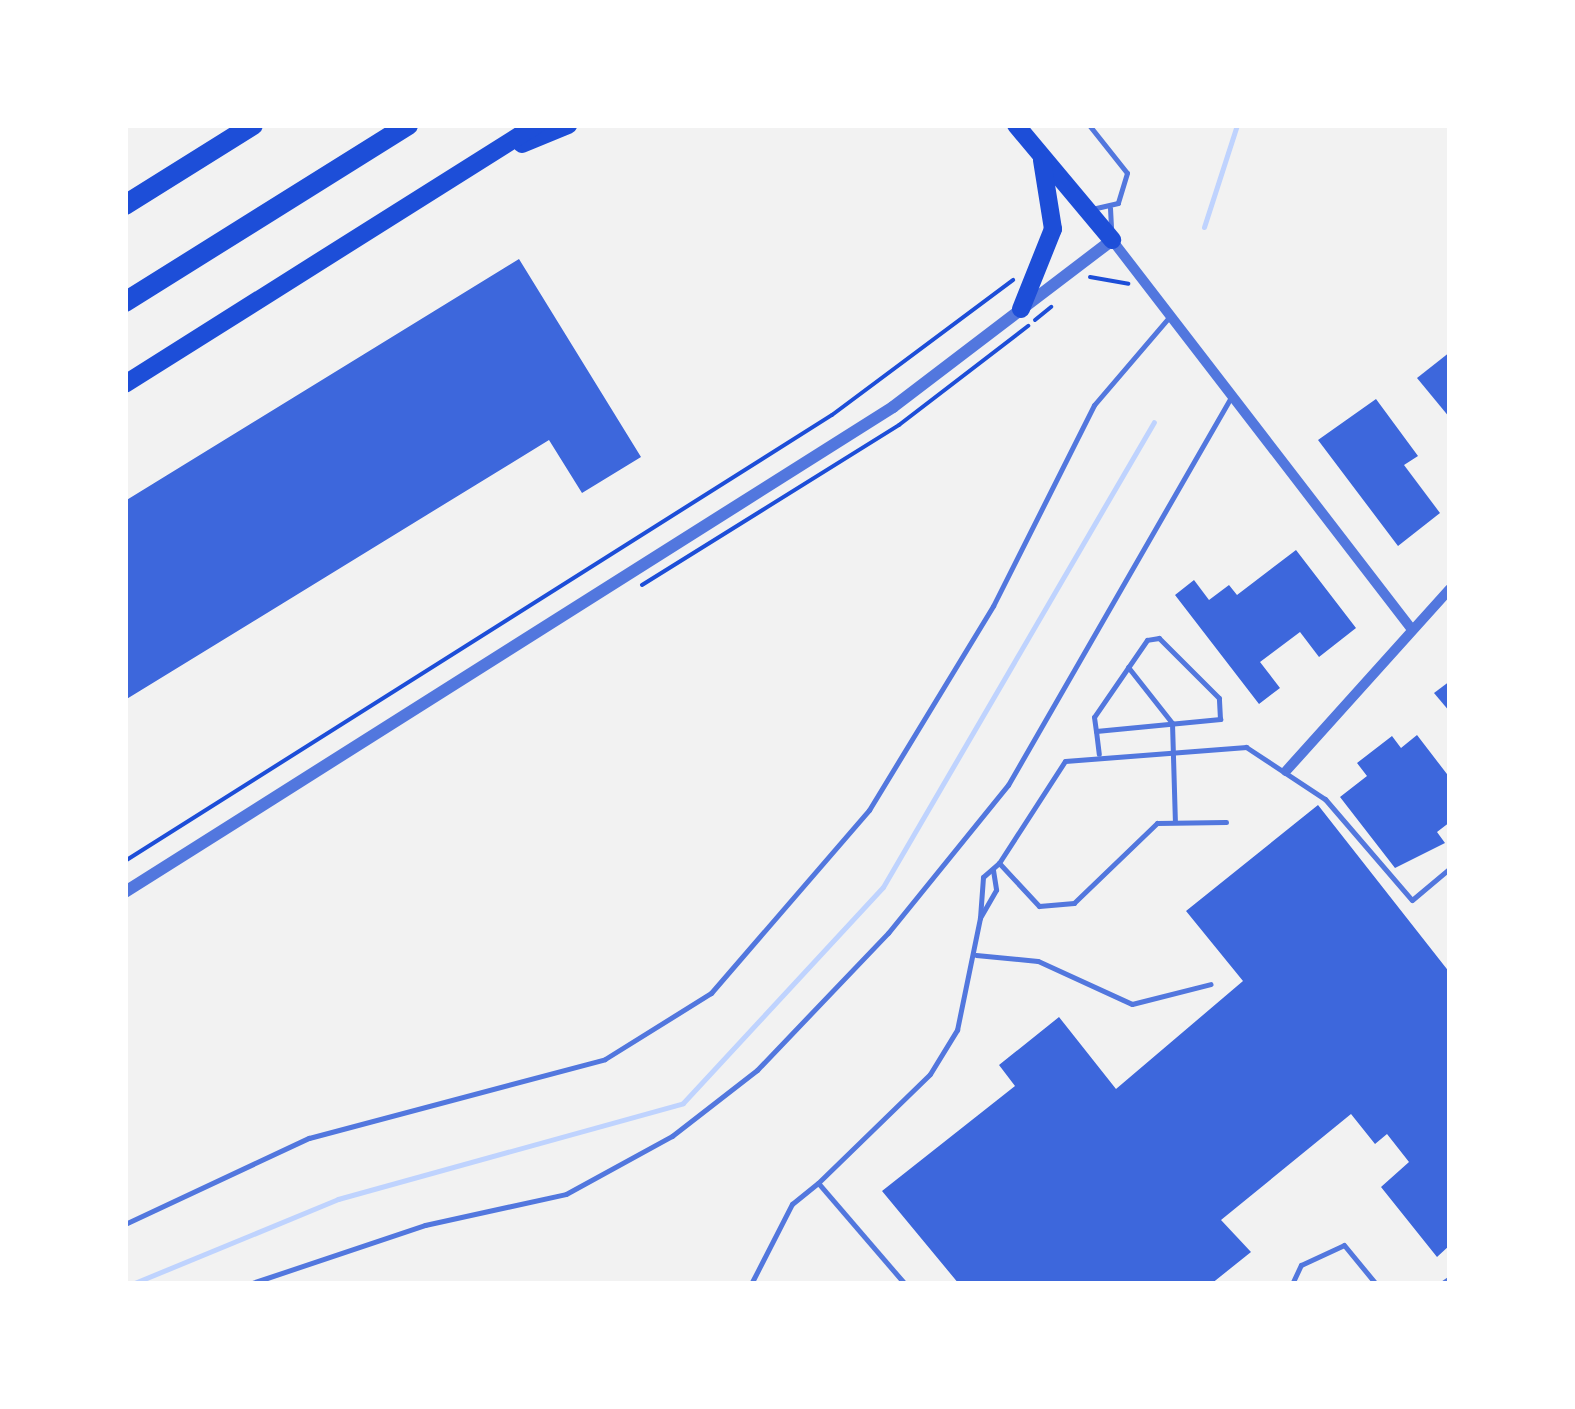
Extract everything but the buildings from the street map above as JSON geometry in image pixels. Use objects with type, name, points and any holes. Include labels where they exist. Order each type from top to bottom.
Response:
[{"type":"highway","points":[[125,206],[253,125]]},
{"type":"highway","points":[[125,302],[408,125]]},
{"type":"highway","points":[[125,384],[537,125]]},
{"type":"highway","points":[[475,164],[568,125]]},
{"type":"highway","points":[[1016,125],[1112,240]]},
{"type":"highway","points":[[1021,308],[1053,229],[1042,160]]},
{"type":"street","points":[[125,892],[834,445],[1112,240],[1230,399],[1412,629]]},
{"type":"street","points":[[1286,771],[1450,589]]},
{"type":"lane","points":[[1089,125],[1127,173],[1110,208],[1112,240]]},
{"type":"lane","points":[[1086,210],[1110,208]]},
{"type":"lane","points":[[125,1224],[308,1138],[605,1060],[711,994],[868,810],[993,606],[1094,406],[1170,316]]},
{"type":"lane","points":[[249,1284],[425,1225],[566,1194],[672,1136],[758,1070],[888,933],[1008,785],[1230,399]]},
{"type":"lane","points":[[1096,732],[1220,719],[1219,698],[1159,638],[1128,667],[1094,717],[1096,732],[1099,754]]},
{"type":"lane","points":[[1128,667],[1172,723],[1175,822]]},
{"type":"lane","points":[[980,918],[974,906],[1054,769],[1099,754],[1246,747],[1325,799],[1412,900],[1450,868]]},
{"type":"lane","points":[[999,863],[1039,906],[1074,904],[1158,824],[1226,822]]},
{"type":"lane","points":[[751,1284],[792,1204],[930,1074],[956,1030],[976,954],[980,918],[996,890],[993,870]]},
{"type":"lane","points":[[976,954],[1038,961],[1132,1004],[1212,984]]},
{"type":"lane","points":[[818,1183],[905,1284]]},
{"type":"lane","points":[[1292,1284],[1302,1265],[1344,1245],[1376,1284]]},
{"type":"lane","points":[[1441,1284],[1450,1278]]},
{"type":"path","points":[[125,861],[832,416],[1022,270]]},
{"type":"path","points":[[1086,278],[1105,276],[1120,290]]},
{"type":"waterway","points":[[1204,227],[1237,125]]},
{"type":"waterway","points":[[132,1284],[338,1199],[683,1103],[883,887],[1154,422]]}]
